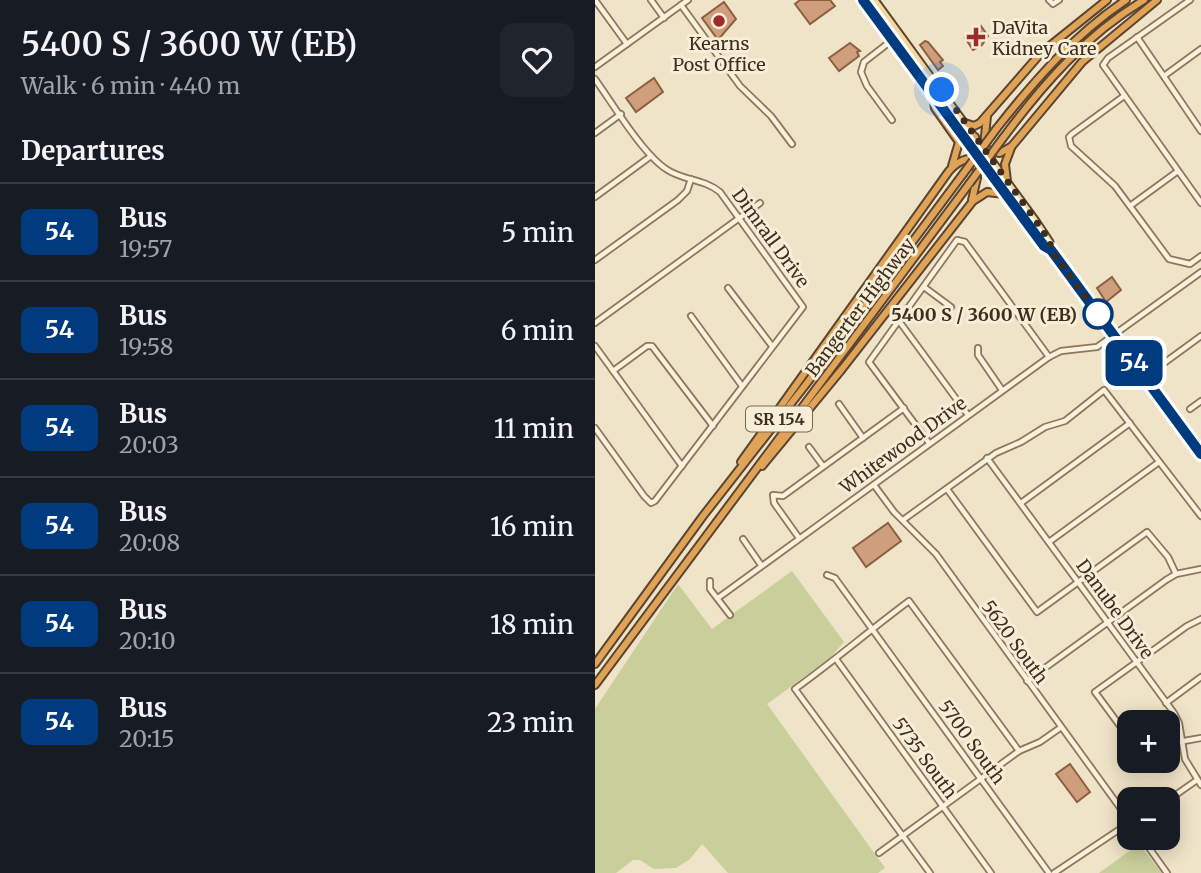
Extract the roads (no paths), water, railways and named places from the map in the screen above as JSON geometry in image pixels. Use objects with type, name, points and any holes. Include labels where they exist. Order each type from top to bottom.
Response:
[{"type":"highway","points":[[965,123],[977,125],[1041,53],[1107,0]]},
{"type":"highway","name":"Bangerter Highway","points":[[595,664],[703,516],[807,383],[997,128],[1041,73],[1064,50],[1126,0]]},
{"type":"highway","name":"Bangerter Highway","points":[[595,685],[1029,104],[1073,55],[1144,0]]},
{"type":"highway","points":[[977,148],[1000,153],[1012,146],[1082,62],[1157,0]]},
{"type":"highway","points":[[933,97],[935,108],[959,142],[959,150],[949,171]]},
{"type":"highway","points":[[977,148],[987,116]]},
{"type":"highway","points":[[970,204],[983,159],[975,137]]},
{"type":"highway","points":[[1007,181],[1005,167],[1012,146]]},
{"type":"highway","points":[[703,516],[949,171],[958,162],[983,159]]},
{"type":"highway","points":[[713,524],[834,379],[970,204],[987,192],[1004,194]]},
{"type":"main road","points":[[863,0],[895,37],[906,42]]},
{"type":"main road","points":[[863,0],[933,97],[977,148],[1004,194],[1044,246],[1051,250],[1201,454]]},
{"type":"main road","points":[[875,0],[975,137]]},
{"type":"main road","points":[[891,41],[903,49],[925,76],[935,81]]},
{"type":"main road","points":[[983,159],[1007,181],[1050,242],[1051,250]]},
{"type":"street","points":[[595,0],[627,44]]},
{"type":"street","points":[[651,0],[664,18]]},
{"type":"street","points":[[595,67],[688,0]]},
{"type":"street","points":[[1051,2],[1059,0]]},
{"type":"street","points":[[1190,0],[1105,62],[1105,69],[1201,203]]},
{"type":"street","points":[[681,5],[740,86],[771,116],[792,145]]},
{"type":"street","points":[[1137,37],[1201,131]]},
{"type":"street","points":[[891,41],[865,62],[861,72],[867,86],[892,120]]},
{"type":"street","points":[[1164,76],[1201,49]]},
{"type":"street","name":"Dimrall Drive","points":[[595,79],[651,156],[671,173],[715,188],[803,307],[772,346]]},
{"type":"street","points":[[1123,96],[1072,134],[1070,141],[1115,186],[1168,259],[1189,264],[1201,256]]},
{"type":"street","points":[[595,133],[621,114]]},
{"type":"street","points":[[595,197],[651,156]]},
{"type":"street","points":[[1130,206],[1178,171]]},
{"type":"street","points":[[595,260],[678,201],[687,191],[691,178]]},
{"type":"street","points":[[595,323],[760,202]]},
{"type":"street","points":[[929,443],[869,362],[957,240],[965,242],[1049,357]]},
{"type":"street","name":"Whitewood Drive","points":[[717,598],[1049,357],[1061,352],[1097,347],[1201,272]]},
{"type":"street","points":[[924,287],[951,307]]},
{"type":"street","points":[[595,428],[651,503],[659,499],[772,346],[728,288]]},
{"type":"street","points":[[691,316],[743,386]]},
{"type":"street","points":[[898,321],[968,415]]},
{"type":"street","points":[[1160,366],[1201,335]]},
{"type":"street","points":[[595,346],[682,466]]},
{"type":"street","points":[[613,371],[647,346],[652,346],[713,426]]},
{"type":"street","points":[[978,348],[978,355],[1002,390]]},
{"type":"street","points":[[903,520],[987,458],[1021,442],[1039,429],[1065,421],[1104,390],[1201,516]]},
{"type":"street","points":[[1190,409],[1201,401]]},
{"type":"street","points":[[839,404],[863,438]]},
{"type":"street","points":[[799,538],[774,503],[773,495],[783,496],[904,408]]},
{"type":"street","points":[[1021,503],[1130,423]]},
{"type":"street","points":[[809,447],[823,466]]},
{"type":"street","name":"Danube Drive","points":[[987,458],[1166,703],[1179,723],[1185,759],[1201,785]]},
{"type":"street","points":[[1049,542],[1160,462]]},
{"type":"street","name":"5620 South","points":[[874,485],[936,554],[1117,806]]},
{"type":"street","points":[[947,489],[1037,612],[1147,532],[1168,557],[1176,574]]},
{"type":"street","points":[[743,540],[761,565]]},
{"type":"street","points":[[1026,681],[1176,574],[1201,569]]},
{"type":"street","name":"5700 South","points":[[827,575],[835,578],[1052,873]]},
{"type":"street","points":[[710,581],[710,589],[730,615]]},
{"type":"street","points":[[930,873],[795,689],[909,601],[1019,751]]},
{"type":"street","points":[[1117,722],[1095,692],[1201,619]]},
{"type":"street","name":"5735 South","points":[[836,659],[992,873]]},
{"type":"street","points":[[1166,703],[1201,677]]},
{"type":"street","points":[[879,853],[1019,751],[1040,742],[1060,728]]},
{"type":"street","points":[[1180,742],[1201,738]]},
{"type":"street","points":[[1180,792],[1197,780]]},
{"type":"street","points":[[1052,873],[1117,830]]},
{"type":"street","points":[[1151,850],[1167,873]]},
{"type":"place","name":"Kearns Post Office","points":[[719,21]]},
{"type":"place","name":"DaVita Kidney Care","points":[[976,37]]},
{"type":"place","name":"5400 S / 3600 W (EB)","points":[[1098,314]]}]
